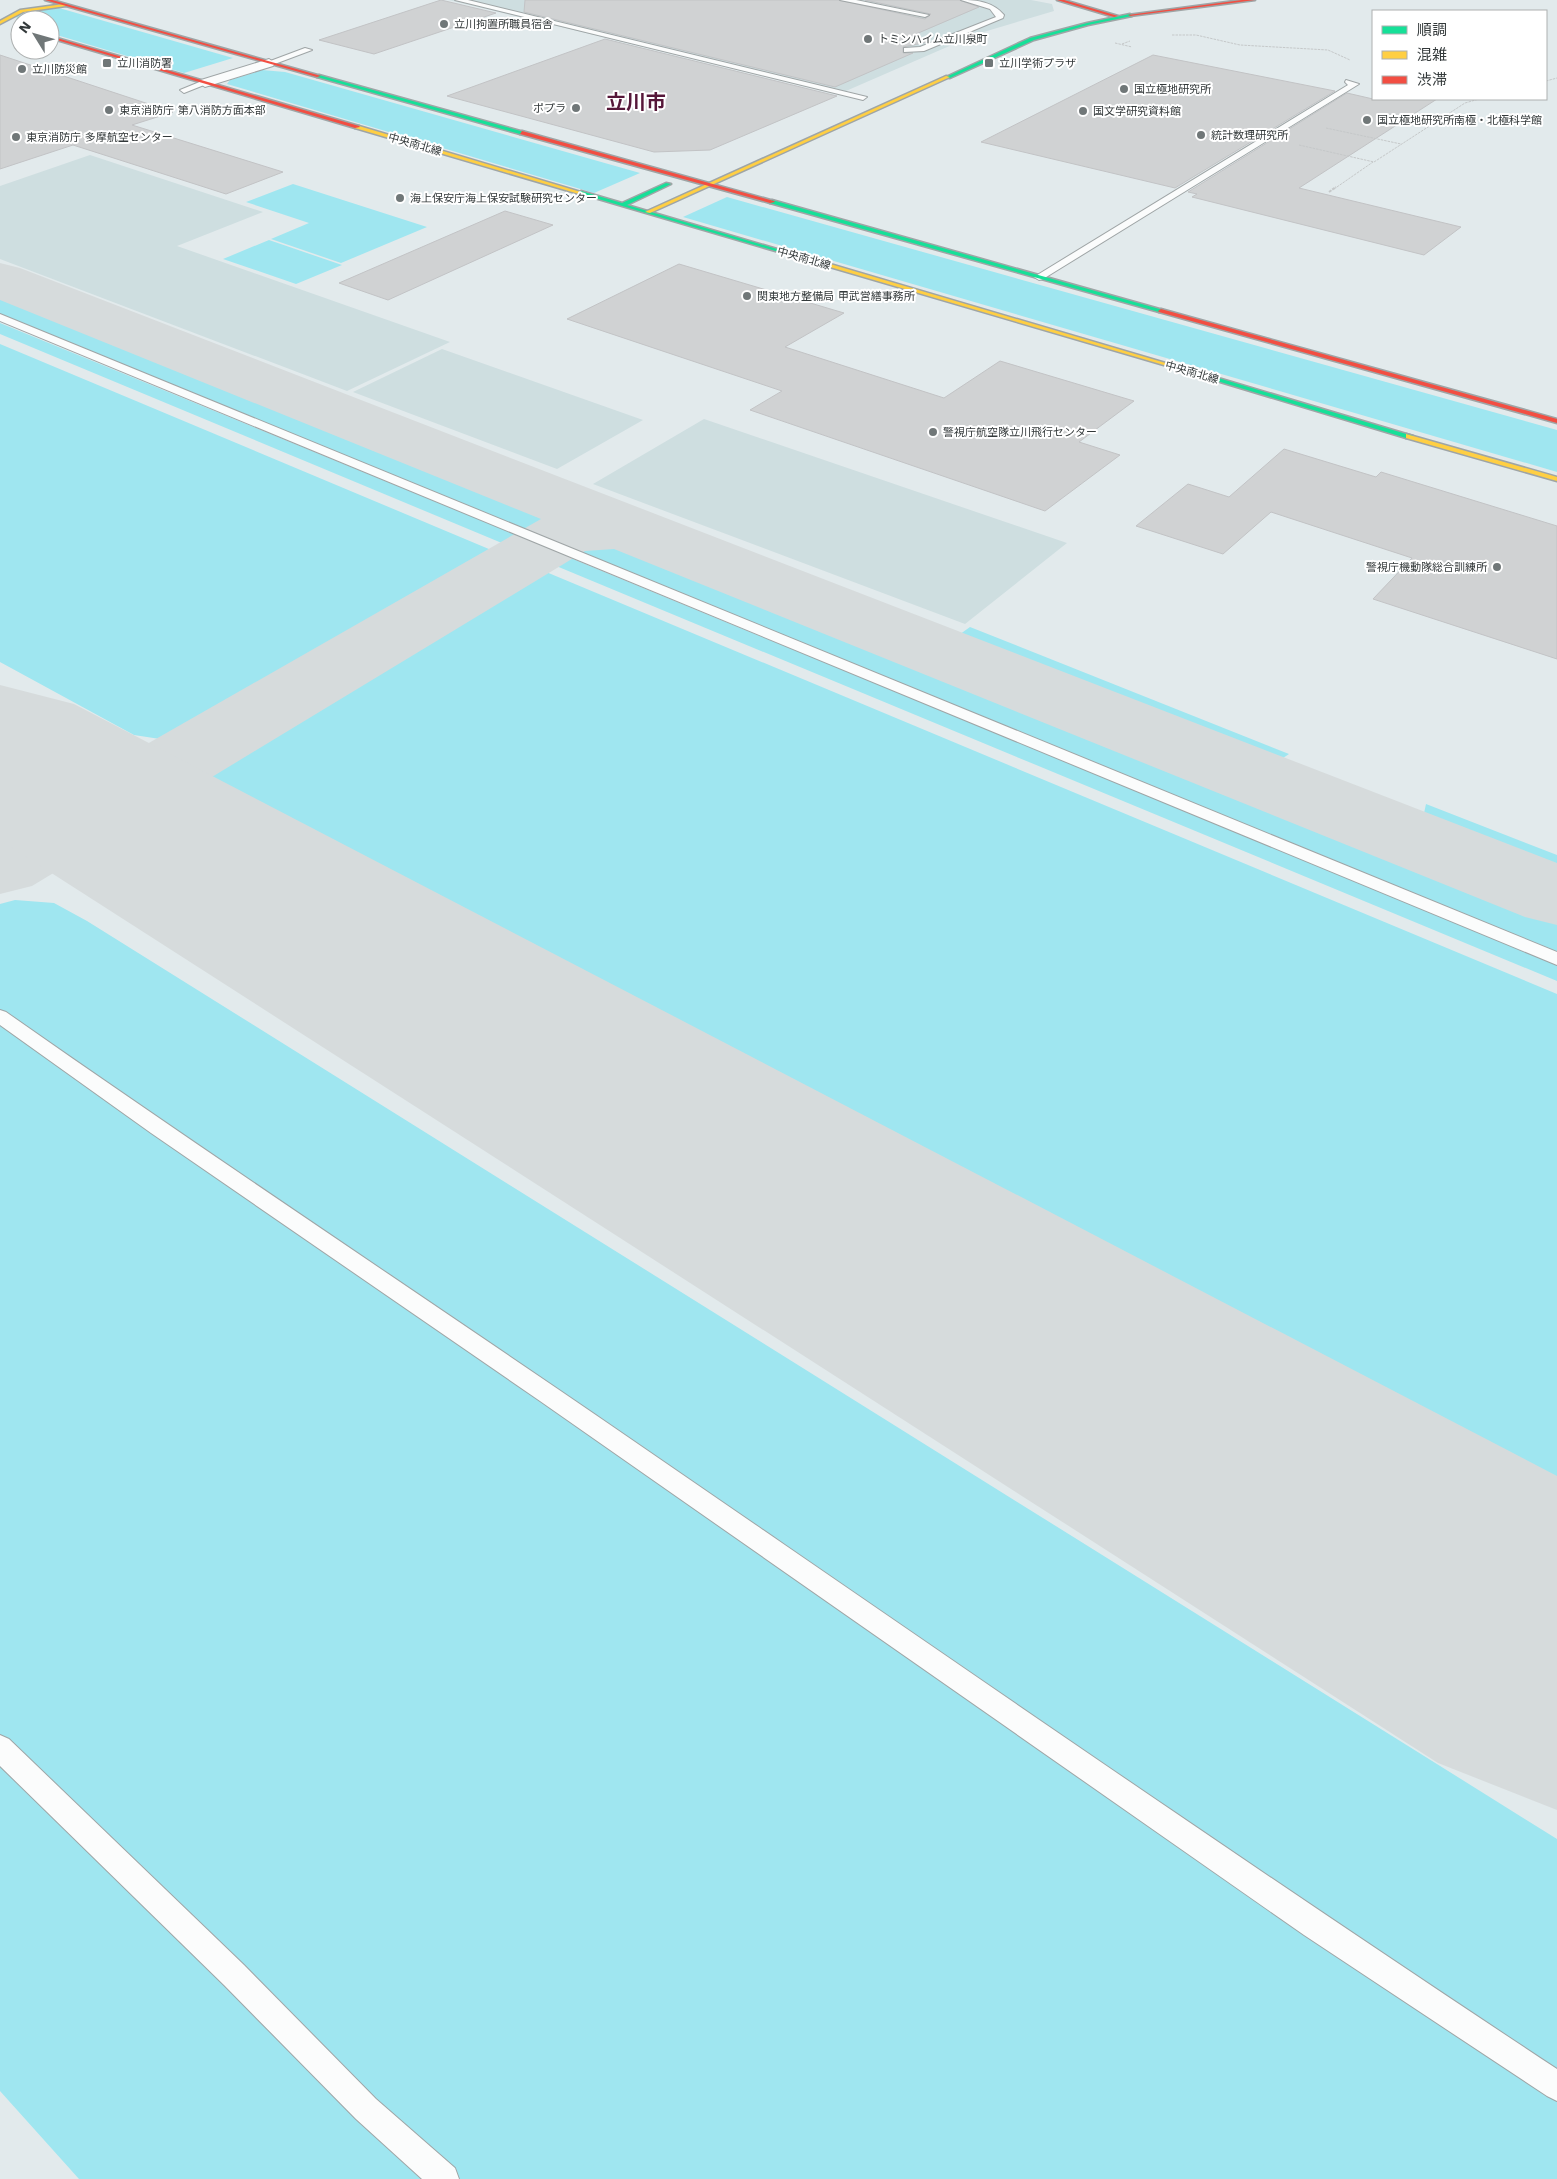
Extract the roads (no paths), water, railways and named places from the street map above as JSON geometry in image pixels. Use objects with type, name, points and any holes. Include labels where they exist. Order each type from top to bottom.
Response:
[{"type":"main road","points":[[47,0],[1557,421]]},
{"type":"main road","points":[[1059,0],[1116,16]]},
{"type":"main road","points":[[1074,15],[1161,0]]},
{"type":"main road","points":[[648,212],[1010,48],[1048,34],[1116,16],[1253,0]]},
{"type":"main road","points":[[0,23],[11,14],[24,10],[64,5]]},
{"type":"main road","name":"中央南北線","points":[[60,41],[1557,479]]},
{"type":"main road","points":[[844,105],[867,95]]},
{"type":"main road","points":[[622,205],[699,170]]},
{"type":"street","points":[[205,83],[269,63]]},
{"type":"lane","points":[[459,0],[486,3],[867,95]]},
{"type":"lane","points":[[844,0],[924,15]]},
{"type":"lane","points":[[907,50],[921,49],[993,22],[999,18],[998,11],[986,5],[965,0]]},
{"type":"lane","points":[[888,8],[901,3]]},
{"type":"lane","points":[[269,63],[308,50]]},
{"type":"lane","points":[[1039,277],[1355,84],[1349,82]]},
{"type":"lane","points":[[184,90],[205,83]]},
{"type":"lane","points":[[1133,206],[1149,210]]},
{"type":"lane","points":[[0,317],[1557,959]]},
{"type":"lane","points":[[0,1016],[158,1128],[564,1405],[1314,1925],[1557,2086]]},
{"type":"lane","points":[[0,1748],[234,1975],[366,2109],[444,2179]]},
{"type":"place","name":"立川拘置所職員宿舎","points":[[444,24]]},
{"type":"place","name":"トミンハイム立川泉町","points":[[868,39]]},
{"type":"place","name":"立川消防署","points":[[107,63]]},
{"type":"place","name":"立川学術プラザ","points":[[989,63]]},
{"type":"place","name":"立川防災館","points":[[22,69]]},
{"type":"place","name":"国立極地研究所","points":[[1124,89]]},
{"type":"place","name":"ポプラ","points":[[576,108]]},
{"type":"place","name":"東京消防庁 第八消防方面本部","points":[[109,110]]},
{"type":"place","name":"国文学研究資料館","points":[[1083,111]]},
{"type":"place","name":"国立極地研究所南極・北極科学館","points":[[1367,120]]},
{"type":"place","name":"統計数理研究所","points":[[1201,135]]},
{"type":"place","name":"東京消防庁 多摩航空センター","points":[[16,137]]},
{"type":"place","name":"海上保安庁海上保安試験研究センター","points":[[400,198]]},
{"type":"place","name":"関東地方整備局 甲武営繕事務所","points":[[747,296]]},
{"type":"place","name":"警視庁航空隊立川飛行センター","points":[[933,432]]},
{"type":"place","name":"警視庁機動隊総合訓練所","points":[[1497,567]]},
{"type":"district","name":"立川市","points":[[636,102]]}]
